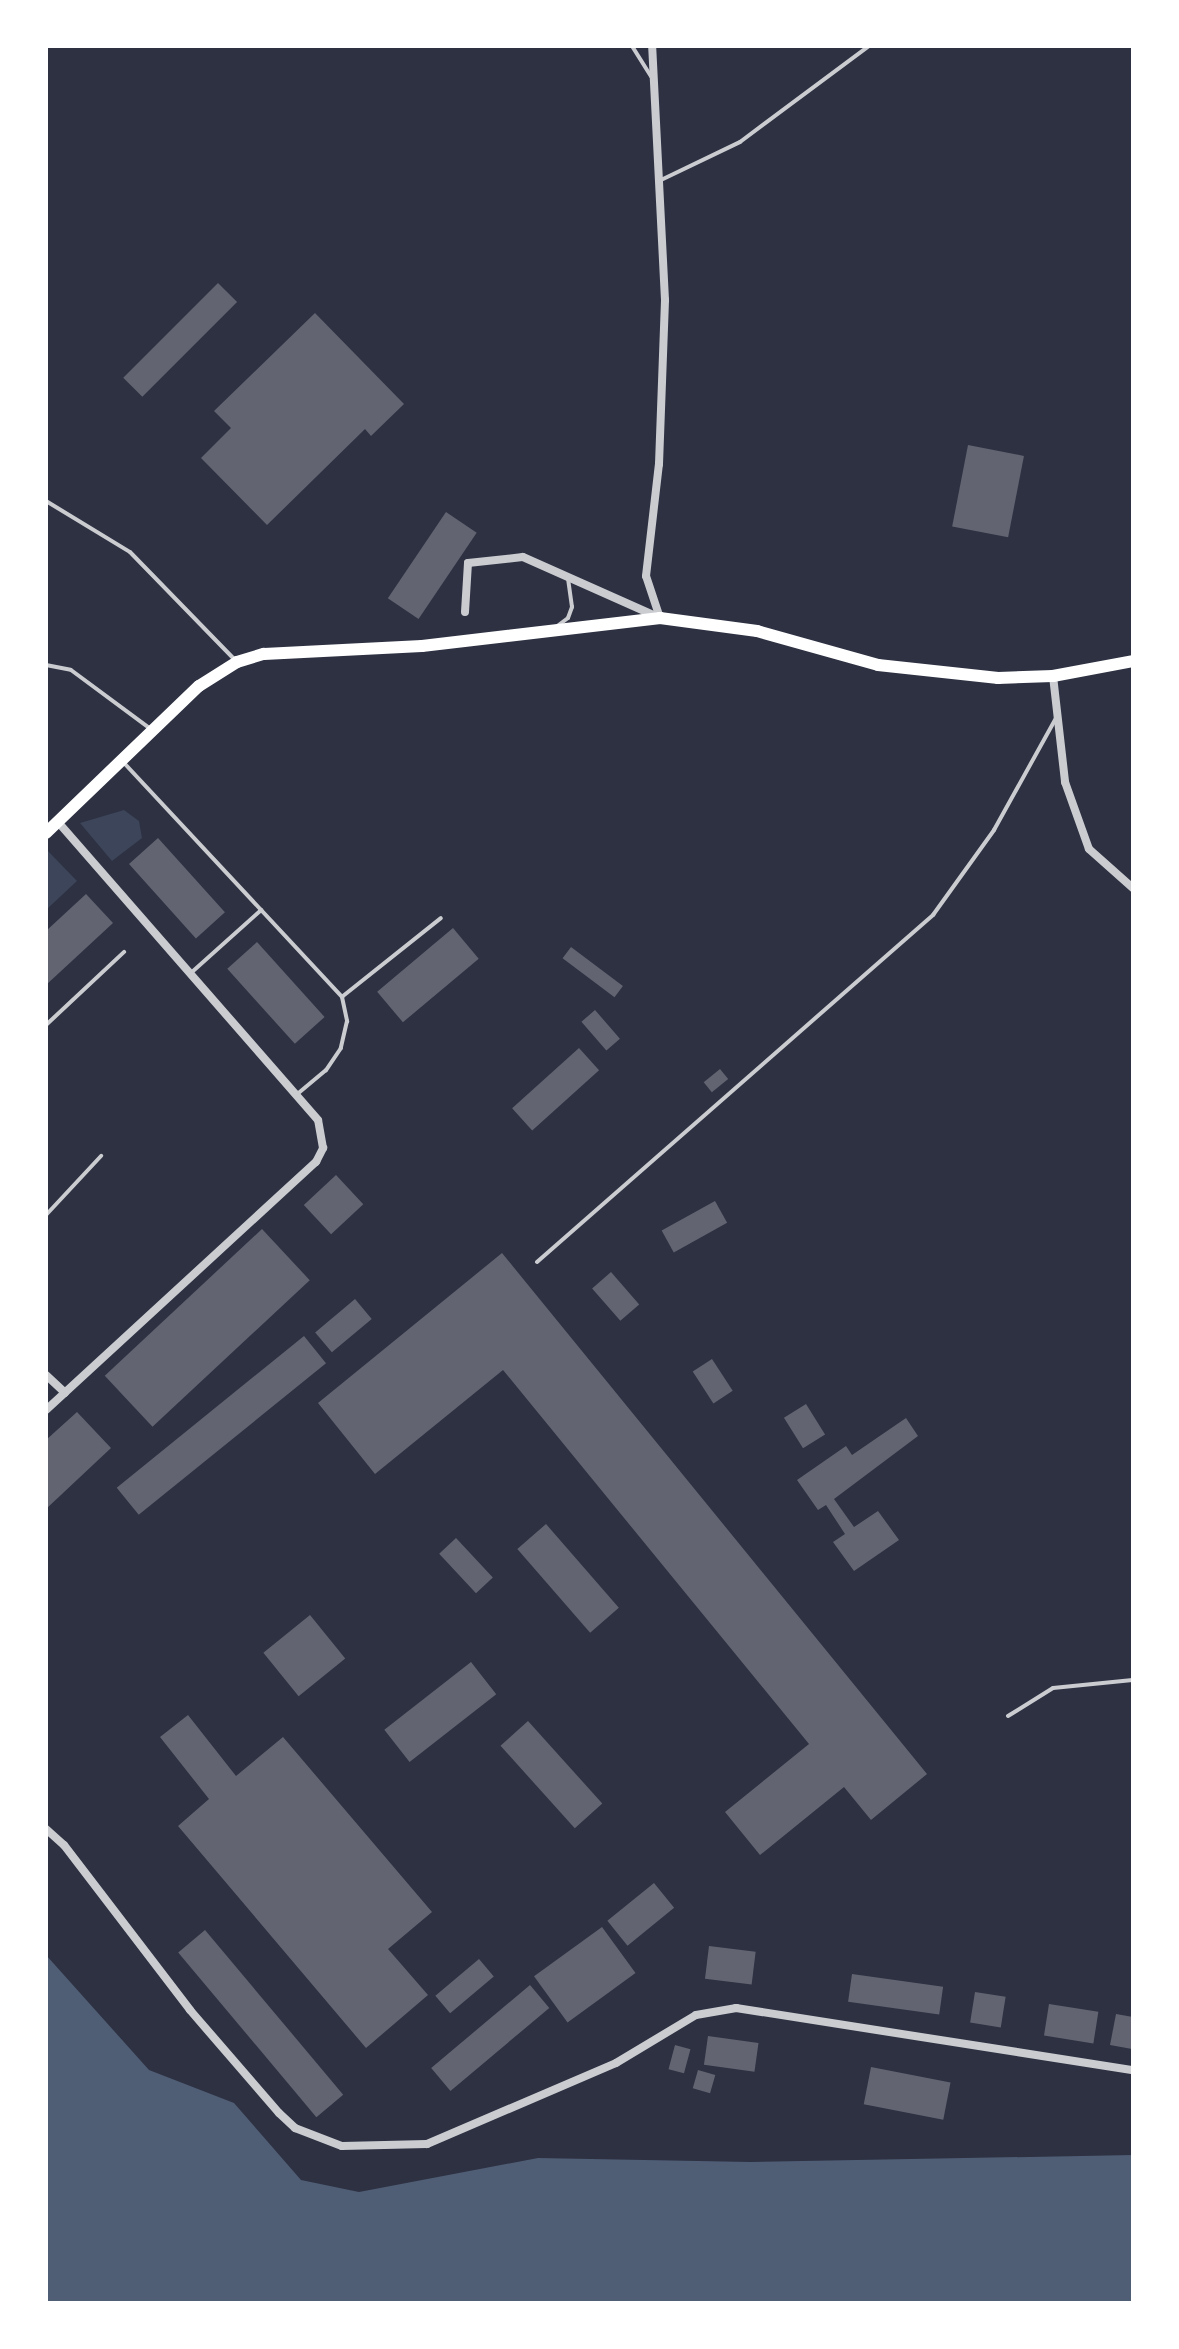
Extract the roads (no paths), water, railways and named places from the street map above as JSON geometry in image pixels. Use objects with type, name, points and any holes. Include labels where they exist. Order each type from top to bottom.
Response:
[{"type":"main road","points":[[46,833],[199,686],[237,662],[264,654],[545,634],[660,618],[757,631],[878,665],[998,678],[1053,676],[1133,661]]},
{"type":"street","points":[[652,46],[665,300],[659,464],[646,576],[660,618]]},
{"type":"street","points":[[465,612],[468,563],[523,557],[660,618]]},
{"type":"street","points":[[1053,676],[1065,782],[1089,849],[1133,888]]},
{"type":"street","points":[[46,1410],[316,1162],[323,1135],[296,1095],[58,822]]},
{"type":"street","points":[[46,1375],[65,1393]]},
{"type":"street","points":[[46,1829],[64,1845],[190,2010],[295,2128],[363,2149],[427,2144],[616,2063],[696,2015],[736,2008],[1133,2070]]},
{"type":"lane","points":[[632,46],[654,81]]},
{"type":"lane","points":[[659,181],[740,142],[869,46]]},
{"type":"lane","points":[[46,501],[130,552],[237,662]]},
{"type":"lane","points":[[545,634],[568,618],[572,607],[573,592],[565,574]]},
{"type":"lane","points":[[46,665],[71,670],[154,732]]},
{"type":"lane","points":[[537,1262],[933,915],[994,830],[1057,716]]},
{"type":"lane","points":[[123,762],[342,997],[347,1021],[341,1048],[326,1070],[296,1095]]},
{"type":"lane","points":[[190,973],[261,910]]},
{"type":"lane","points":[[342,997],[441,918]]},
{"type":"lane","points":[[46,1025],[124,952]]},
{"type":"lane","points":[[46,1215],[101,1156]]},
{"type":"lane","points":[[1008,1716],[1053,1688],[1133,1680]]}]
